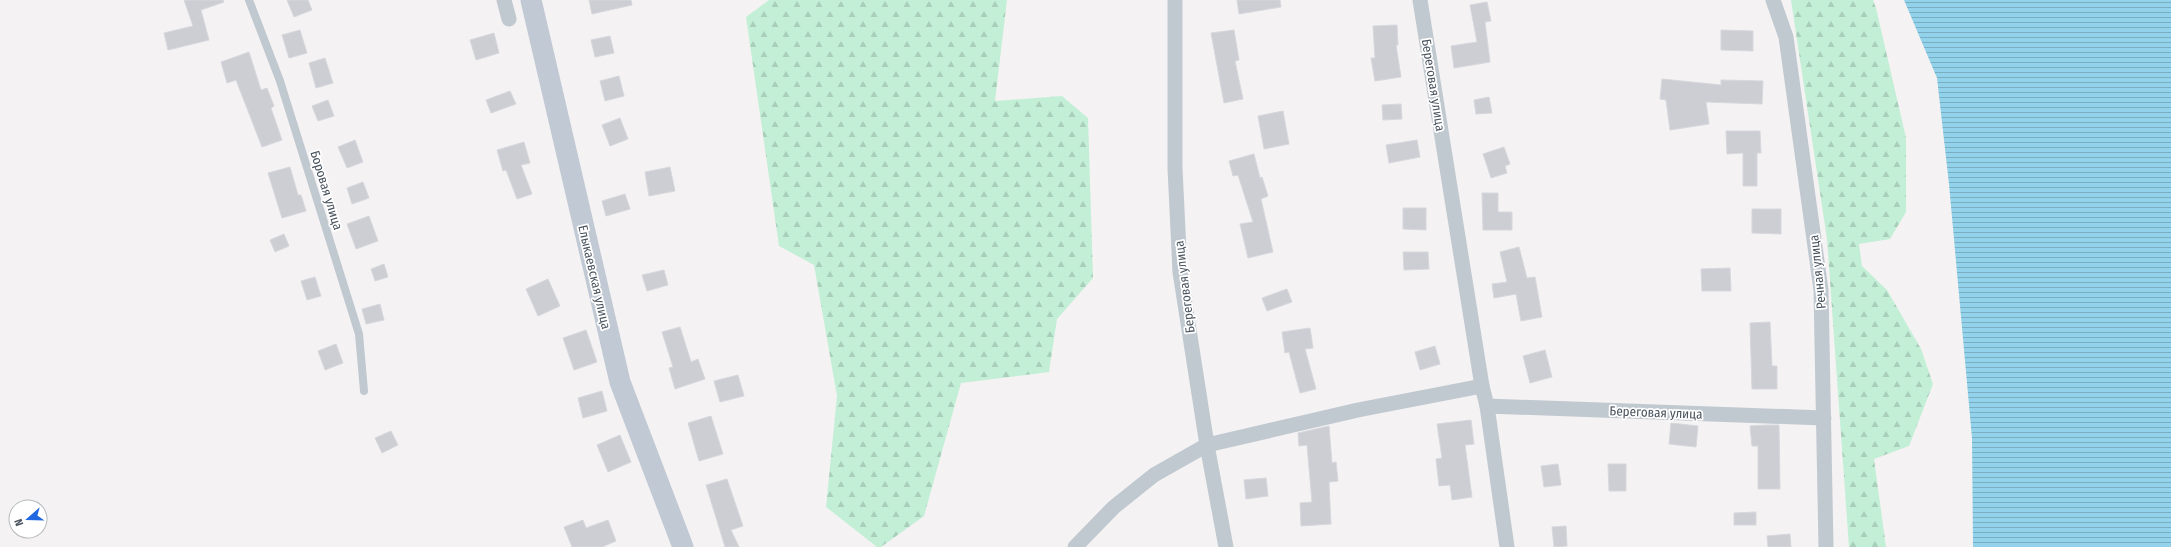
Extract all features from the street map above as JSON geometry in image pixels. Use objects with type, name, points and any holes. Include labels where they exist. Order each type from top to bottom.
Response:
[{"type":"street","points":[[504,0],[508,18]]},
{"type":"street","name":"Елыкаевская улица","points":[[531,0],[620,382],[683,547]]},
{"type":"street","name":"Береговая улица","points":[[1175,0],[1175,168],[1180,272],[1207,446],[1226,547]]},
{"type":"street","name":"Береговая улица","points":[[1420,0],[1482,386],[1488,406],[1507,547]]},
{"type":"street","name":"Речная улица","points":[[1773,0],[1786,37],[1821,290],[1826,547]]},
{"type":"street","points":[[1075,547],[1114,507],[1154,475],[1207,446],[1351,411],[1482,386]]},
{"type":"street","name":"Береговая улица","points":[[1488,406],[1824,418]]},
{"type":"lane","name":"Боровая улица","points":[[249,0],[280,81],[359,334],[364,392]]},
{"type":"green space","points":[[769,0],[1007,0],[995,101],[1062,96],[1088,118],[1093,278],[1057,319],[1049,372],[961,383],[924,516],[881,547],[877,547],[826,507],[837,396],[814,265],[779,246],[746,17]]},
{"type":"green space","points":[[1791,0],[1873,0],[1906,138],[1906,212],[1890,239],[1859,244],[1862,266],[1887,290],[1921,349],[1933,384],[1909,446],[1874,459],[1886,547],[1849,547],[1827,239]]},
{"type":"water","points":[[1904,0],[2171,0],[2171,547],[1973,547],[1972,438],[1949,184],[1937,78]]},
{"type":"building","points":[[184,0],[223,0],[224,2],[201,10],[209,40],[168,50],[164,33],[193,26]]},
{"type":"building","points":[[287,0],[308,0],[312,10],[294,17]]},
{"type":"building","points":[[589,0],[631,0],[632,5],[592,14]]},
{"type":"building","points":[[1237,0],[1280,0],[1281,7],[1239,14]]},
{"type":"building","points":[[1487,2],[1491,21],[1485,22],[1490,62],[1454,68],[1451,46],[1477,42],[1470,5]]},
{"type":"building","points":[[1397,25],[1398,45],[1396,45],[1401,77],[1375,81],[1371,58],[1375,58],[1373,26]]},
{"type":"building","points":[[300,30],[307,53],[289,58],[282,35]]},
{"type":"building","points":[[1234,30],[1239,60],[1235,61],[1243,99],[1224,103],[1211,33]]},
{"type":"building","points":[[1721,30],[1753,31],[1753,51],[1721,50]]},
{"type":"building","points":[[494,33],[499,53],[476,60],[470,40]]},
{"type":"building","points":[[610,36],[614,53],[595,57],[591,40]]},
{"type":"building","points":[[249,52],[261,90],[267,88],[274,106],[271,108],[282,140],[262,147],[236,80],[227,83],[221,62]]},
{"type":"building","points":[[325,58],[333,83],[316,88],[309,63]]},
{"type":"building","points":[[619,76],[624,96],[605,101],[600,81]]},
{"type":"building","points":[[1662,79],[1721,85],[1721,80],[1763,81],[1762,104],[1706,102],[1709,124],[1670,130],[1666,100],[1660,99]]},
{"type":"building","points":[[510,91],[516,104],[491,113],[486,100]]},
{"type":"building","points":[[1489,97],[1492,113],[1476,114],[1474,100]]},
{"type":"building","points":[[328,100],[334,116],[318,121],[312,106]]},
{"type":"building","points":[[1401,104],[1402,119],[1383,120],[1382,105]]},
{"type":"building","points":[[1283,111],[1289,144],[1264,149],[1258,116]]},
{"type":"building","points":[[620,118],[628,139],[610,146],[602,125]]},
{"type":"building","points":[[1726,131],[1760,131],[1761,153],[1757,153],[1757,186],[1743,186],[1743,153],[1727,154]]},
{"type":"building","points":[[355,140],[363,162],[347,168],[338,147]]},
{"type":"building","points":[[1417,140],[1420,157],[1389,163],[1386,145]]},
{"type":"building","points":[[524,142],[530,163],[521,165],[532,194],[517,199],[506,170],[503,171],[497,150]]},
{"type":"building","points":[[1504,147],[1510,164],[1505,166],[1507,173],[1491,178],[1483,154]]},
{"type":"building","points":[[1254,154],[1260,178],[1262,177],[1268,196],[1261,199],[1273,252],[1248,258],[1240,224],[1253,222],[1238,175],[1233,176],[1229,161]]},
{"type":"building","points":[[290,167],[298,195],[301,195],[306,211],[282,218],[268,173]]},
{"type":"building","points":[[670,167],[675,191],[649,196],[645,172]]},
{"type":"building","points":[[363,182],[369,198],[352,204],[347,188]]},
{"type":"building","points":[[1482,193],[1498,193],[1498,212],[1512,212],[1512,230],[1483,230]]},
{"type":"building","points":[[625,194],[630,209],[606,216],[602,201]]},
{"type":"building","points":[[1403,208],[1426,208],[1426,230],[1403,229]]},
{"type":"building","points":[[1752,209],[1781,209],[1781,234],[1752,233]]},
{"type":"building","points":[[369,216],[378,241],[356,249],[347,224]]},
{"type":"building","points":[[284,234],[289,246],[275,252],[270,240]]},
{"type":"building","points":[[1519,247],[1527,278],[1535,277],[1542,317],[1521,321],[1516,294],[1494,298],[1492,284],[1507,282],[1500,252]]},
{"type":"building","points":[[1403,252],[1428,252],[1429,269],[1404,270]]},
{"type":"building","points":[[384,264],[388,277],[375,281],[371,269]]},
{"type":"building","points":[[1730,268],[1731,291],[1702,291],[1701,269]]},
{"type":"building","points":[[664,270],[668,285],[647,291],[642,275]]},
{"type":"building","points":[[315,277],[321,296],[307,300],[301,281]]},
{"type":"building","points":[[548,279],[560,306],[538,316],[526,289]]},
{"type":"building","points":[[1287,289],[1292,302],[1267,311],[1262,298]]},
{"type":"building","points":[[380,304],[384,320],[366,324],[362,309]]},
{"type":"building","points":[[1770,322],[1772,366],[1777,366],[1777,389],[1752,389],[1750,323]]},
{"type":"building","points":[[680,327],[691,362],[698,359],[705,379],[675,389],[669,368],[673,367],[662,332]]},
{"type":"building","points":[[1310,328],[1313,348],[1305,349],[1316,389],[1300,393],[1289,352],[1285,353],[1282,332]]},
{"type":"building","points":[[586,330],[597,362],[574,370],[563,338]]},
{"type":"building","points":[[336,344],[343,363],[325,370],[318,351]]},
{"type":"building","points":[[1435,346],[1440,364],[1420,370],[1415,352]]},
{"type":"building","points":[[1545,350],[1552,377],[1530,383],[1523,356]]},
{"type":"building","points":[[738,375],[744,396],[720,402],[714,381]]},
{"type":"building","points":[[602,391],[607,411],[583,418],[578,398]]},
{"type":"building","points":[[711,416],[723,454],[699,461],[688,423]]},
{"type":"building","points":[[1471,420],[1474,444],[1465,445],[1472,497],[1452,500],[1450,485],[1439,486],[1436,459],[1442,458],[1437,424]]},
{"type":"building","points":[[1671,423],[1698,426],[1696,447],[1669,444]]},
{"type":"building","points":[[1779,425],[1780,489],[1758,489],[1758,446],[1752,446],[1750,426]]},
{"type":"building","points":[[1329,426],[1332,463],[1336,462],[1338,481],[1329,482],[1331,524],[1301,526],[1300,503],[1312,502],[1307,445],[1299,446],[1298,433]]},
{"type":"building","points":[[391,431],[398,445],[382,453],[375,438]]},
{"type":"building","points":[[620,435],[631,462],[608,472],[597,445]]},
{"type":"building","points":[[1558,464],[1561,485],[1544,487],[1541,466]]},
{"type":"building","points":[[1608,464],[1626,464],[1626,491],[1609,491]]},
{"type":"building","points":[[1266,478],[1268,496],[1246,499],[1244,480]]},
{"type":"building","points":[[727,479],[743,526],[731,530],[739,547],[725,547],[706,485]]},
{"type":"building","points":[[1756,512],[1756,525],[1734,525],[1734,513]]},
{"type":"building","points":[[583,520],[586,528],[608,520],[616,541],[602,547],[572,547],[564,527]]},
{"type":"building","points":[[1566,526],[1567,546],[1554,547],[1552,527]]},
{"type":"building","points":[[1790,534],[1791,547],[1768,547],[1767,536]]}]
